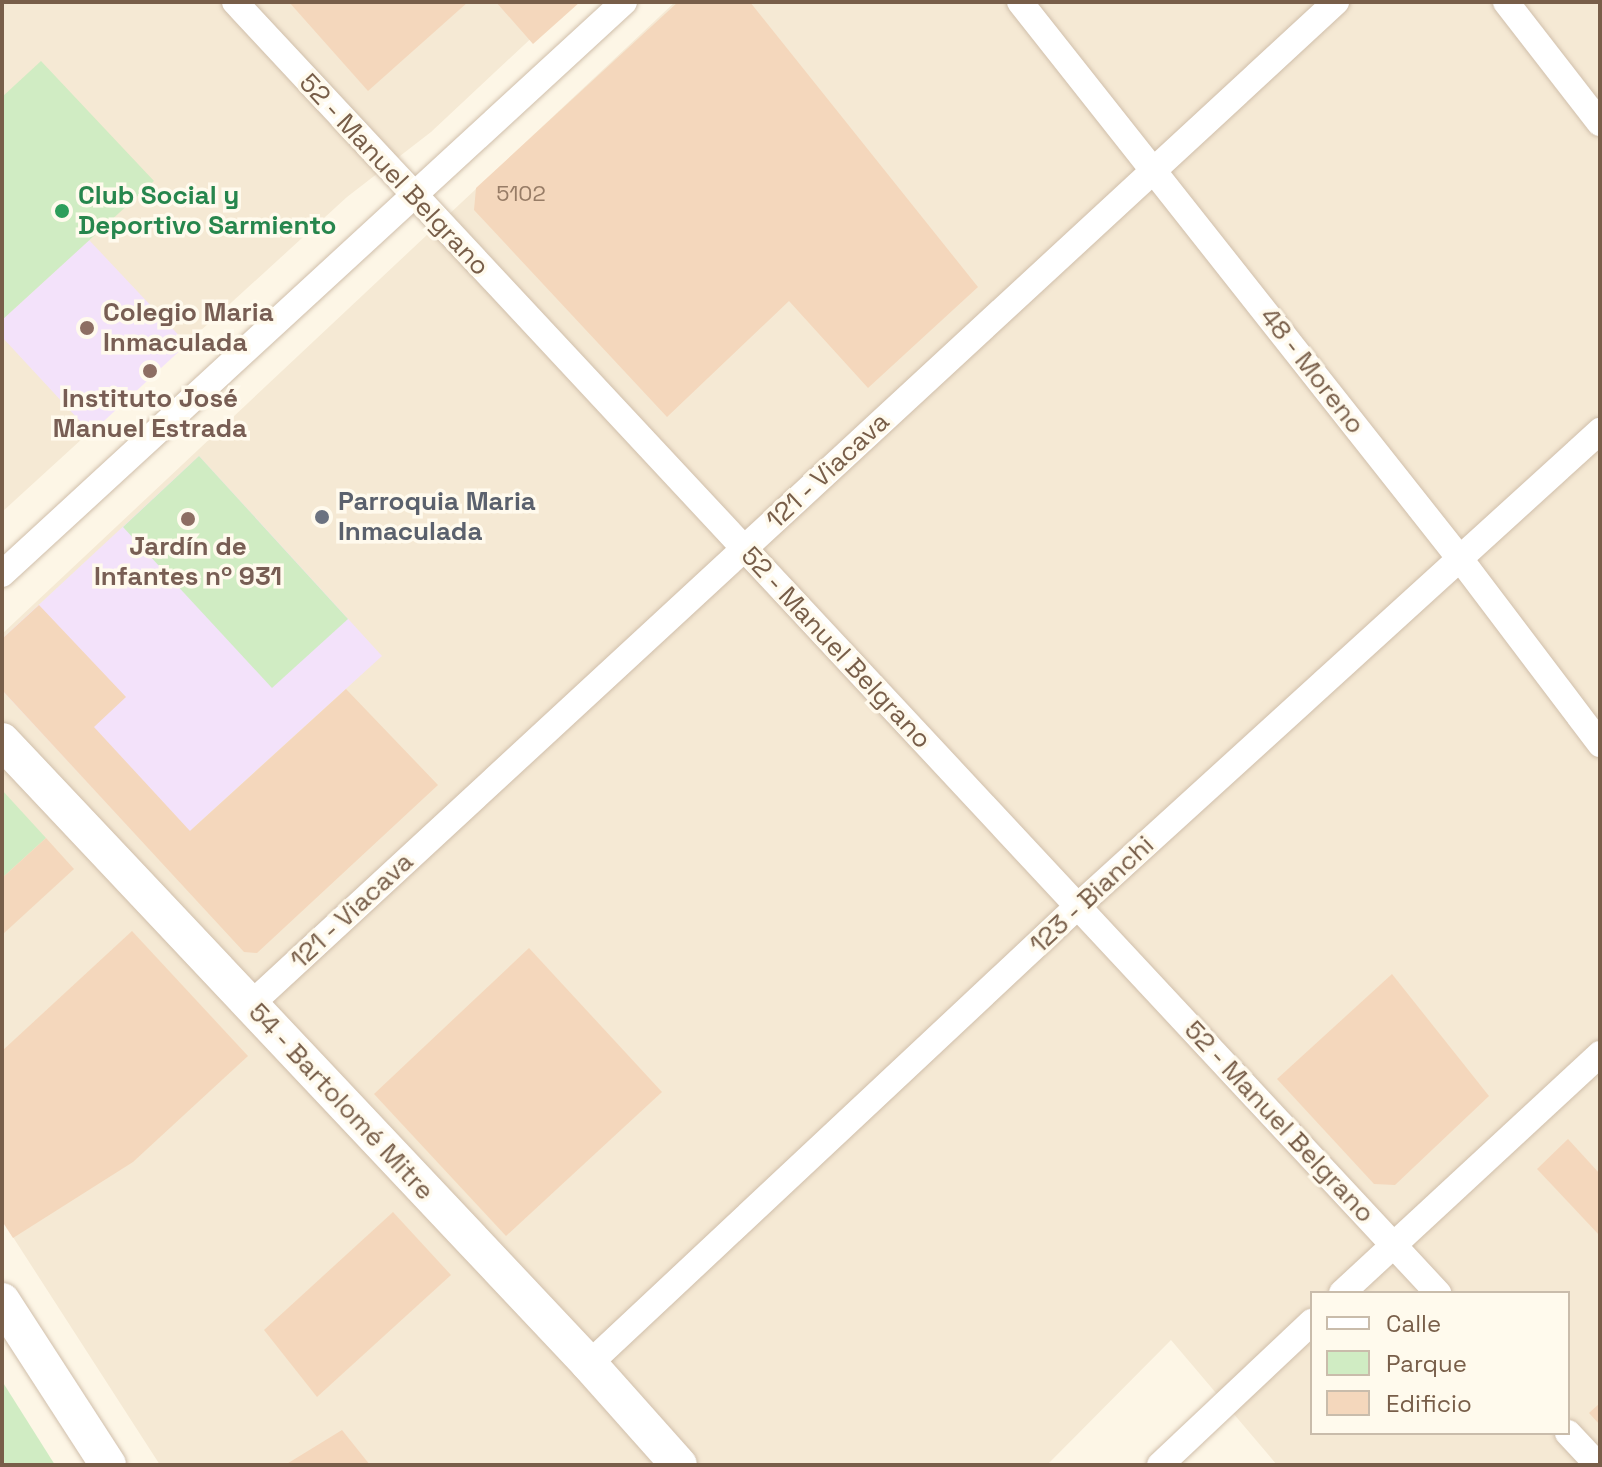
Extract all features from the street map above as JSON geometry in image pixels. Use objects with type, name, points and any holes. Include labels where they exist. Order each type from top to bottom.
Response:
[{"type":"street","name":"52 - Manuel Belgrano","points":[[235,2],[413,197],[1436,1291]]},
{"type":"street","points":[[2,574],[624,2]]},
{"type":"street","name":"48 - Moreno","points":[[1020,2],[1461,560],[1600,744]]},
{"type":"street","name":"121 - Viacava","points":[[249,1006],[1336,2]]},
{"type":"street","points":[[1506,2],[1600,123]]},
{"type":"street","name":"123 - Bianchi","points":[[589,1364],[1078,906],[1600,431]]},
{"type":"street","name":"54 - Bartolomé Mitre","points":[[2,741],[589,1364],[679,1465]]},
{"type":"street","points":[[1344,1291],[1600,1054]]},
{"type":"street","points":[[2,1301],[108,1465]]},
{"type":"street","points":[[1160,1465],[1310,1324]]},
{"type":"street","points":[[1570,1435],[1598,1465]]},
{"type":"shaded area","points":[[2,2],[570,2],[431,132],[347,197],[2,512]]},
{"type":"shaded area","points":[[675,2],[1600,2],[1600,1460],[1594,1465],[1277,1465],[1171,1340],[1047,1465],[160,1465],[2,1220],[2,634]]},
{"type":"shaded area","name":"Colegio Maria Inmaculada","points":[[89,240],[187,344],[91,433],[2,337],[2,320]]},
{"type":"shaded area","points":[[199,456],[382,656],[159,859],[2,690],[2,639]]},
{"type":"green space","name":"Club Social y Deportivo Sarmiento","points":[[41,61],[154,181],[2,320],[2,97]]},
{"type":"green space","points":[[199,456],[348,619],[272,688],[123,527]]},
{"type":"green space","points":[[2,790],[46,838],[2,878]]},
{"type":"green space","points":[[2,1381],[55,1465],[2,1465]]},
{"type":"building","points":[[289,2],[468,2],[368,91]]},
{"type":"building","points":[[496,2],[580,2],[533,44]]},
{"type":"building","points":[[678,2],[750,2],[978,287],[868,388],[789,301],[667,417],[474,210],[476,188]]},
{"type":"building","points":[[39,605],[126,697],[94,727],[190,831],[346,689],[438,785],[257,953],[244,952],[2,690],[2,639]]},
{"type":"building","points":[[46,838],[74,869],[2,935],[2,878]]},
{"type":"building","points":[[132,931],[248,1056],[133,1162],[13,1238],[2,1221],[2,1051]]},
{"type":"building","points":[[529,948],[662,1092],[506,1236],[374,1094]]},
{"type":"building","points":[[1392,974],[1489,1096],[1395,1185],[1374,1184],[1277,1079]]},
{"type":"building","points":[[1568,1139],[1600,1174],[1600,1236],[1537,1169]]},
{"type":"building","points":[[393,1212],[451,1275],[317,1397],[264,1330]]},
{"type":"building","points":[[1600,1403],[1600,1425],[1589,1413]]},
{"type":"building","points":[[342,1430],[370,1465],[285,1465]]},
{"type":"place","name":"Club Social y Deportivo Sarmiento","points":[[62,211]]},
{"type":"place","name":"Colegio Maria Inmaculada","points":[[87,328]]},
{"type":"place","name":"Instituto José Manuel Estrada","points":[[150,371]]},
{"type":"place","name":"Parroquia Maria Inmaculada","points":[[322,517]]},
{"type":"place","name":"Jardín de Infantes nº 931","points":[[188,519]]}]
